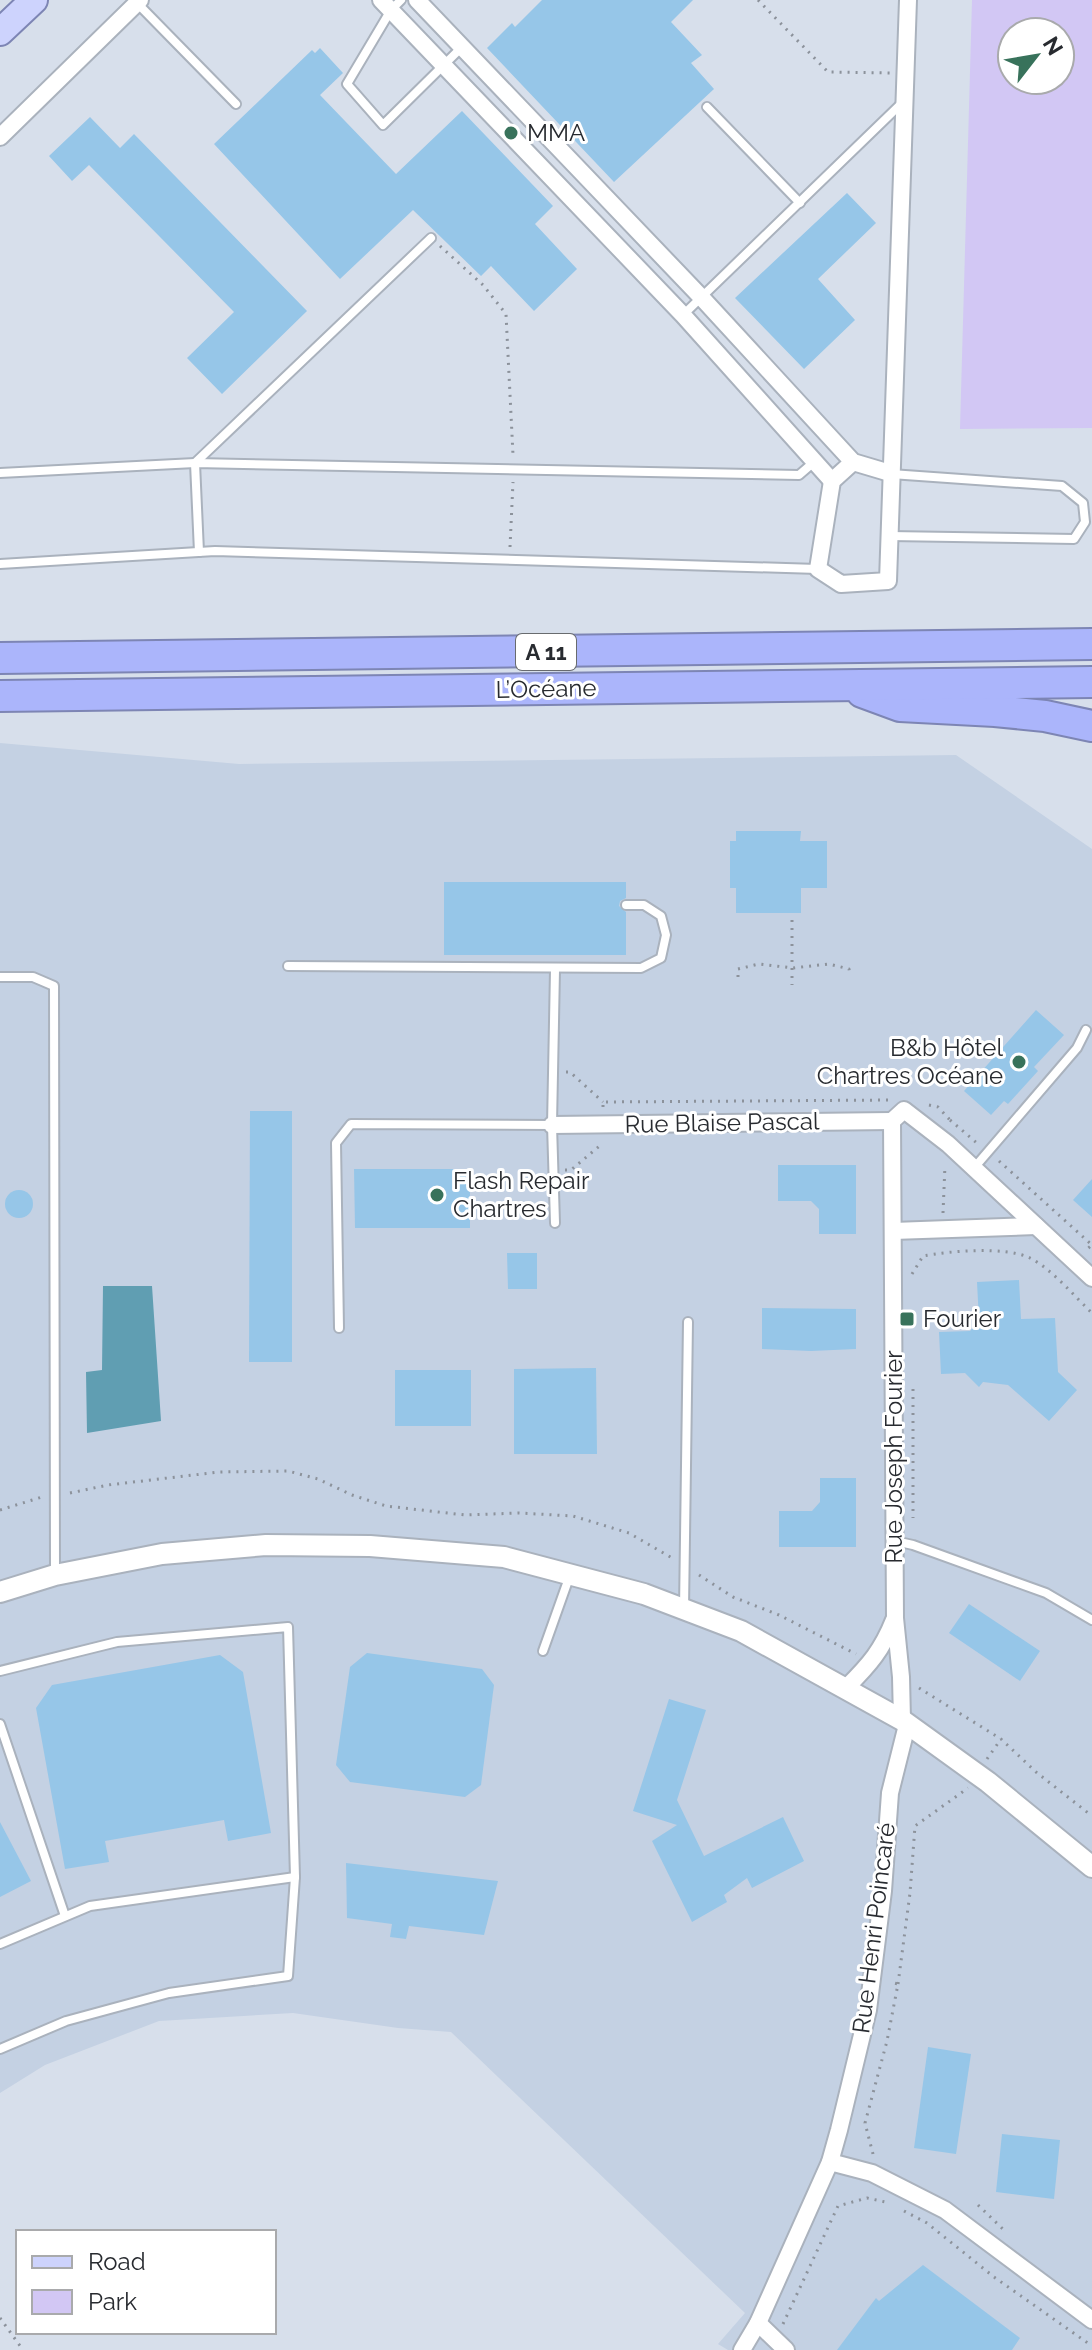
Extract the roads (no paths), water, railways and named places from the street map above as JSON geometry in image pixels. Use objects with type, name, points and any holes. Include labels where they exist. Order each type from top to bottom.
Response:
[{"type":"highway","name":"L’Océane","points":[[0,658],[1092,644]]},
{"type":"highway","name":"L’Océane","points":[[0,696],[1092,682]]},
{"type":"highway","points":[[842,685],[900,706],[1020,713],[1092,726]]},
{"type":"main road","points":[[0,32],[34,0]]},
{"type":"street","points":[[417,0],[702,298],[853,462],[890,473]]},
{"type":"street","points":[[853,462],[832,481],[818,569],[841,584],[888,581],[908,0]]},
{"type":"street","points":[[0,137],[139,1]]},
{"type":"street","points":[[391,3],[445,65],[683,315],[832,481]]},
{"type":"street","points":[[815,462],[835,442]]},
{"type":"street","points":[[898,1116],[974,1168],[1092,1278]]},
{"type":"street","name":"Rue Blaise Pascal","points":[[552,1125],[898,1116]]},
{"type":"street","name":"Rue Joseph Fourier","points":[[898,1116],[893,1231],[894,1541],[895,1618],[904,1722]]},
{"type":"street","points":[[893,1231],[1036,1226]]},
{"type":"street","points":[[0,1592],[55,1575],[162,1554],[266,1545],[370,1546],[504,1557],[644,1594],[741,1631],[847,1687],[904,1722],[977,1774],[1092,1867]]},
{"type":"street","name":"Rue Joseph Fourier","points":[[847,1687],[872,1662],[895,1618]]},
{"type":"street","name":"Rue Henri Poincaré","points":[[742,2350],[758,2323],[830,2162],[868,2010],[890,1793],[904,1722]]},
{"type":"street","points":[[830,2162],[872,2173],[945,2210],[1092,2320]]},
{"type":"street","points":[[758,2323],[786,2350]]},
{"type":"lane","points":[[139,1],[236,104]]},
{"type":"lane","points":[[391,3],[347,84],[383,125],[462,47]]},
{"type":"lane","points":[[683,315],[904,101]]},
{"type":"lane","points":[[707,107],[800,203]]},
{"type":"lane","points":[[199,552],[195,463],[431,238]]},
{"type":"lane","points":[[0,473],[195,463],[799,475],[815,462]]},
{"type":"lane","points":[[889,536],[1074,539],[1085,522],[1083,503],[1062,486],[890,473]]},
{"type":"lane","points":[[0,564],[199,552],[509,558],[818,569]]},
{"type":"lane","points":[[288,966],[555,970],[641,968],[661,958],[666,935],[661,916],[644,905],[626,905]]},
{"type":"lane","points":[[555,970],[552,1125],[555,1223]]},
{"type":"lane","points":[[0,977],[33,977],[54,986],[55,1575]]},
{"type":"lane","points":[[974,1168],[1077,1048],[1086,1030]]},
{"type":"lane","points":[[339,1328],[336,1143],[351,1124],[552,1125]]},
{"type":"lane","points":[[684,1609],[688,1322]]},
{"type":"lane","points":[[894,1541],[1046,1593],[1092,1620]]},
{"type":"lane","points":[[543,1651],[570,1575]]},
{"type":"lane","points":[[0,1671],[117,1642],[288,1627],[295,1877],[288,1976],[169,1993],[66,2021],[0,2049]]},
{"type":"lane","points":[[0,1724],[65,1916]]},
{"type":"lane","points":[[0,1944],[90,1906],[249,1881],[295,1877]]},
{"type":"water","points":[[103,1286],[152,1286],[161,1421],[87,1433],[86,1372],[102,1370]]},
{"type":"place","name":"MMA","points":[[511,133]]},
{"type":"place","name":"B&b Hôtel Chartres Océane","points":[[1019,1062]]},
{"type":"place","name":"Flash Repair Chartres","points":[[437,1195]]},
{"type":"place","name":"Fourier","points":[[907,1319]]}]
